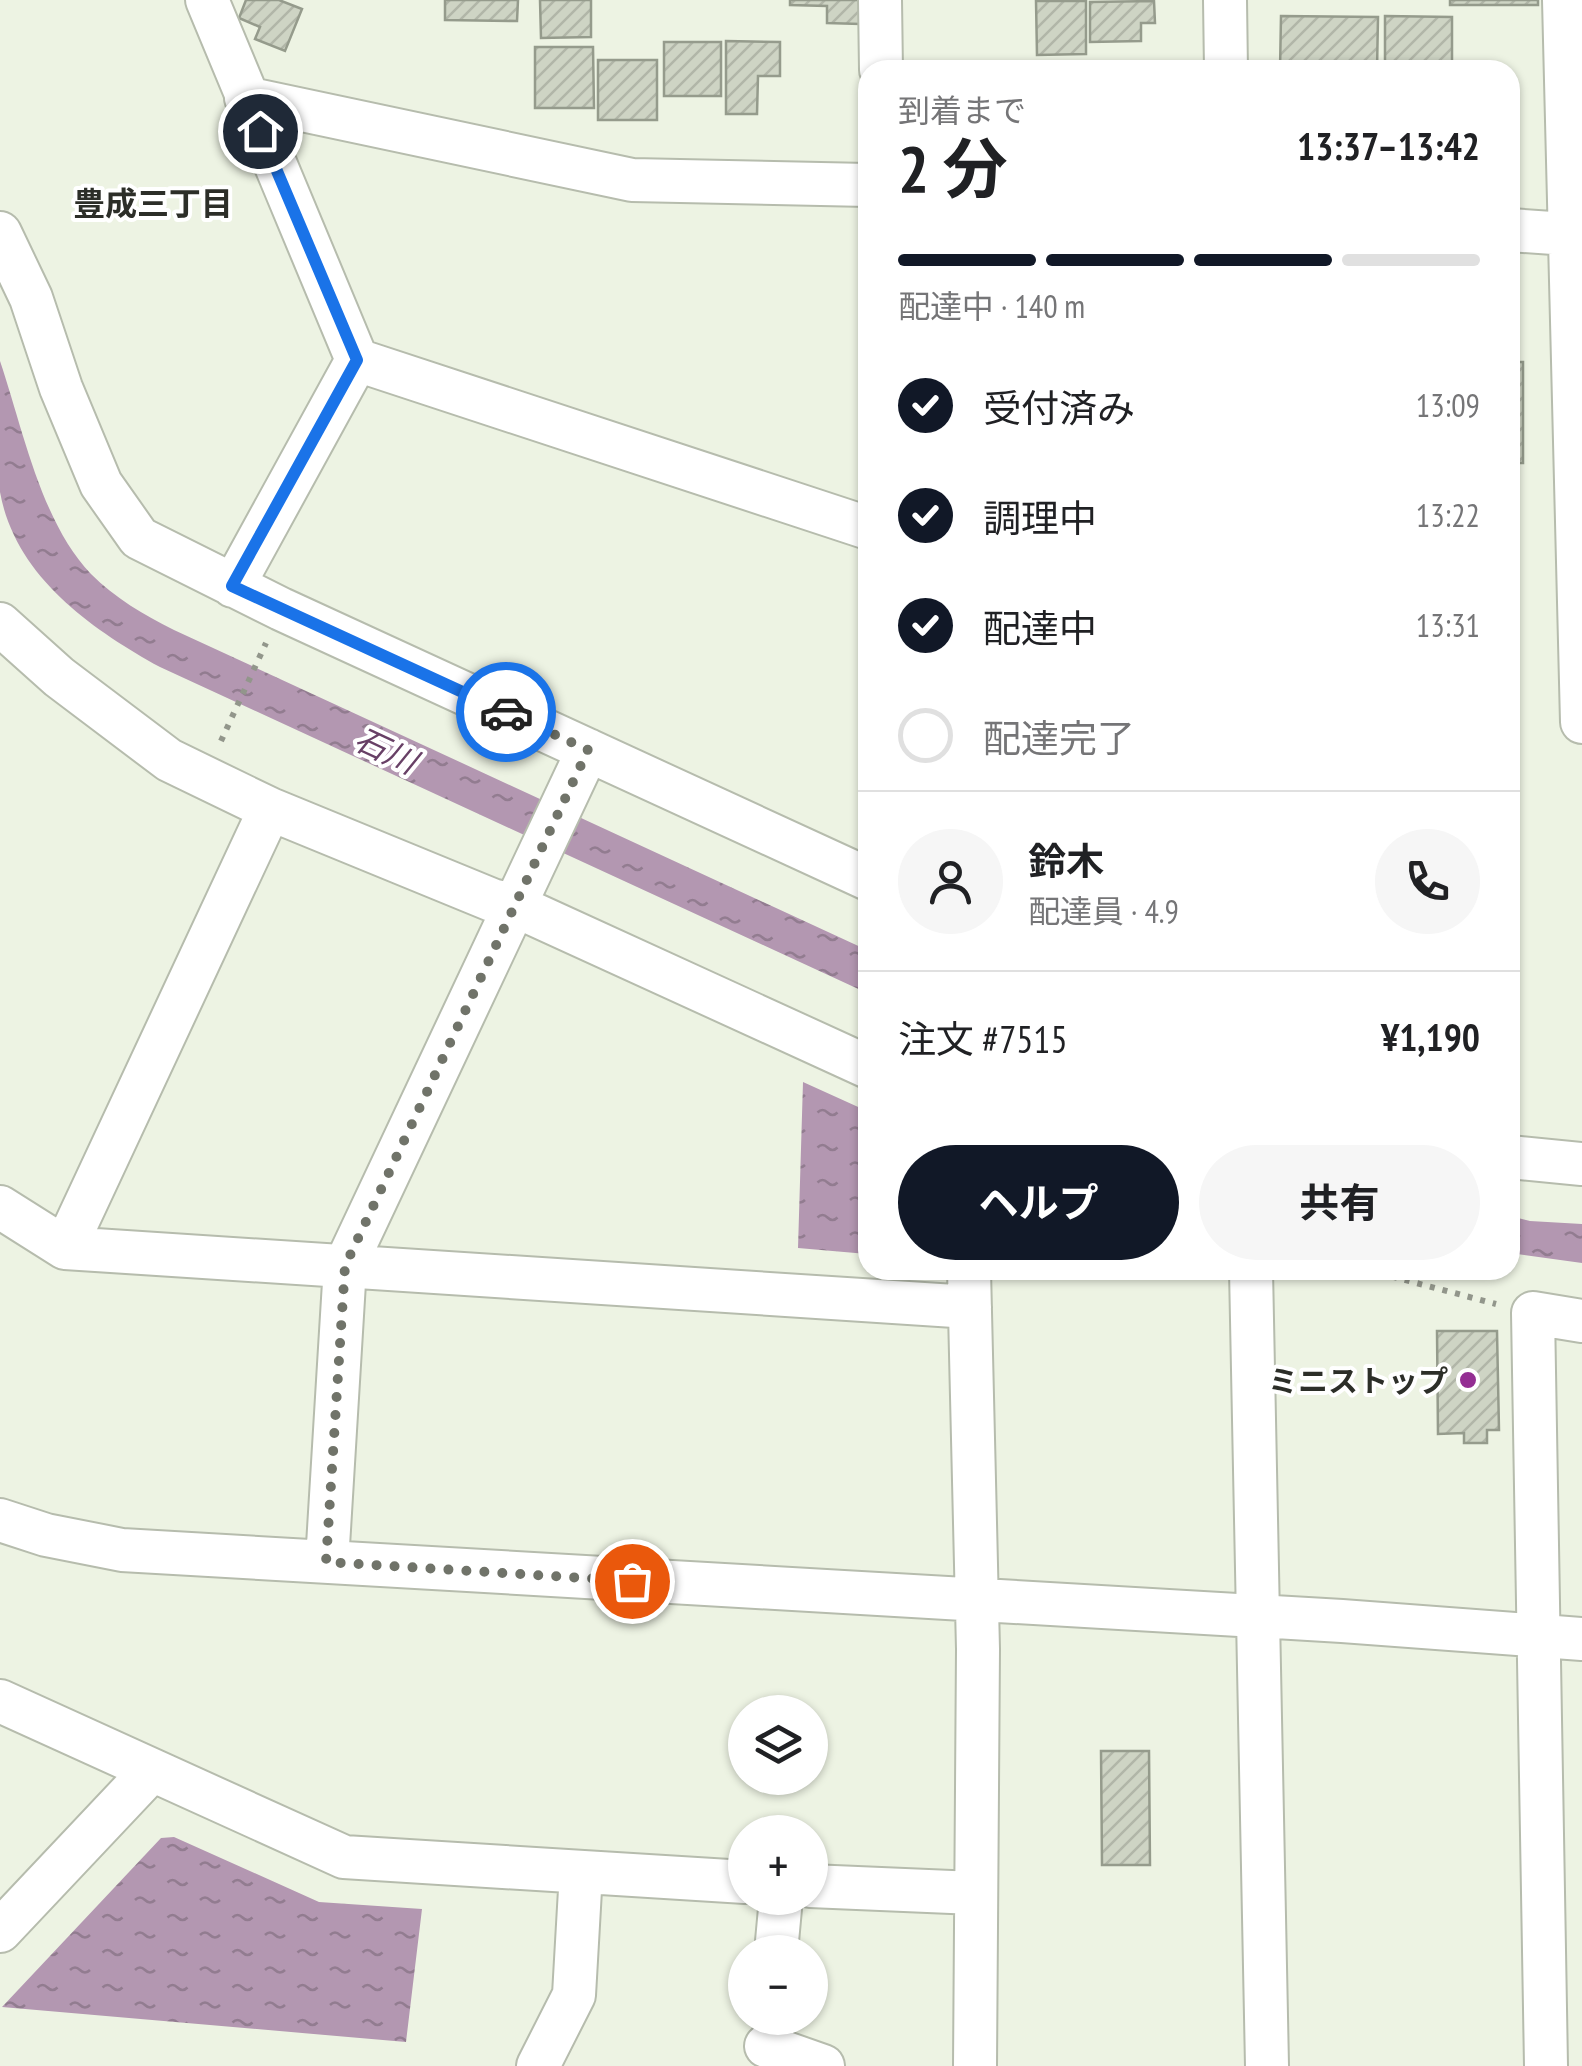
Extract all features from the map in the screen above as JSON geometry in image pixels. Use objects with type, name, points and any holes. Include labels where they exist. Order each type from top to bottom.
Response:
[{"type":"street","points":[[207,0],[357,360],[858,525]]},
{"type":"street","points":[[880,0],[881,60]]},
{"type":"street","points":[[1225,0],[1226,60]]},
{"type":"street","points":[[1564,0],[1576,235],[1582,722]]},
{"type":"street","points":[[246,98],[632,180],[858,185]]},
{"type":"street","points":[[1520,231],[1576,235]]},
{"type":"street","points":[[0,234],[31,298],[101,484],[138,538],[232,586],[858,874]]},
{"type":"street","points":[[232,586],[357,360]]},
{"type":"street","points":[[0,624],[59,677],[168,760],[270,810],[492,900],[520,898],[858,1062]]},
{"type":"street","points":[[326,1562],[345,1266],[588,750]]},
{"type":"street","points":[[65,1248],[270,810]]},
{"type":"street","points":[[1520,1160],[1582,1164]]},
{"type":"street","points":[[0,1207],[65,1248],[345,1266],[970,1288],[976,1601],[975,2066]]},
{"type":"street","points":[[1251,1280],[1268,2066]]},
{"type":"street","points":[[1546,2066],[1562,1923],[1540,1636],[1533,1314],[1582,1321]]},
{"type":"street","points":[[0,1520],[46,1535],[122,1550],[1582,1639]]},
{"type":"street","points":[[0,1701],[344,1857],[728,1881]]},
{"type":"street","points":[[0,1931],[150,1771]]},
{"type":"street","points":[[538,2066],[574,1995],[581,1872]]},
{"type":"street","points":[[828,1887],[975,1893]]},
{"type":"street","points":[[766,2043],[823,2066]]},
{"type":"path","points":[[220,742],[269,636]]},
{"type":"path","points":[[1405,1280],[1533,1314]]},
{"type":"water","name":"石川","points":[[0,361],[35,473],[59,528],[91,574],[120,598],[174,630],[858,946],[858,989],[160,667],[108,635],[60,597],[22,549],[8,522],[0,492]]},
{"type":"water","points":[[803,1082],[858,1107],[858,1253],[798,1248]]},
{"type":"water","points":[[1520,1218],[1582,1224],[1582,1263],[1520,1254]]},
{"type":"water","points":[[174,1837],[319,1902],[422,1909],[406,2042],[2,2007],[161,1838]]},
{"type":"building","points":[[246,0],[279,0],[302,9],[285,51],[255,39],[260,27],[239,18]]},
{"type":"building","points":[[445,0],[518,0],[517,21],[445,20]]},
{"type":"building","points":[[540,0],[591,0],[591,37],[541,38]]},
{"type":"building","points":[[790,0],[860,0],[860,24],[827,23],[827,6],[790,5]]},
{"type":"building","points":[[1450,0],[1538,0],[1538,5],[1450,5]]},
{"type":"building","points":[[1036,1],[1086,1],[1086,54],[1037,55]]},
{"type":"building","points":[[1154,1],[1155,23],[1141,23],[1141,41],[1090,42],[1090,2]]},
{"type":"building","points":[[1281,16],[1378,17],[1377,60],[1280,60]]},
{"type":"building","points":[[1385,16],[1452,17],[1452,60],[1385,60]]},
{"type":"building","points":[[726,41],[780,42],[780,76],[758,76],[757,114],[726,114]]},
{"type":"building","points":[[664,42],[721,42],[721,96],[664,96]]},
{"type":"building","points":[[535,47],[593,47],[594,108],[535,108]]},
{"type":"building","points":[[598,60],[657,60],[657,120],[598,120]]},
{"type":"building","points":[[1520,362],[1523,362],[1520,463]]},
{"type":"building","name":"ミニストップ","points":[[1437,1331],[1497,1331],[1499,1430],[1487,1430],[1487,1443],[1464,1443],[1464,1433],[1438,1434]]},
{"type":"building","points":[[1101,1751],[1149,1751],[1150,1865],[1102,1865]]},
{"type":"way so far","points":[[506,712],[588,750],[345,1266],[326,1562],[632,1581]]},
{"type":"place","name":"ミニストップ","points":[[1468,1380]]},
{"type":"district","name":"豊成三丁目","points":[[153,203]]},
{"type":"route","points":[[260,131],[357,360],[232,586],[506,712]]}]
